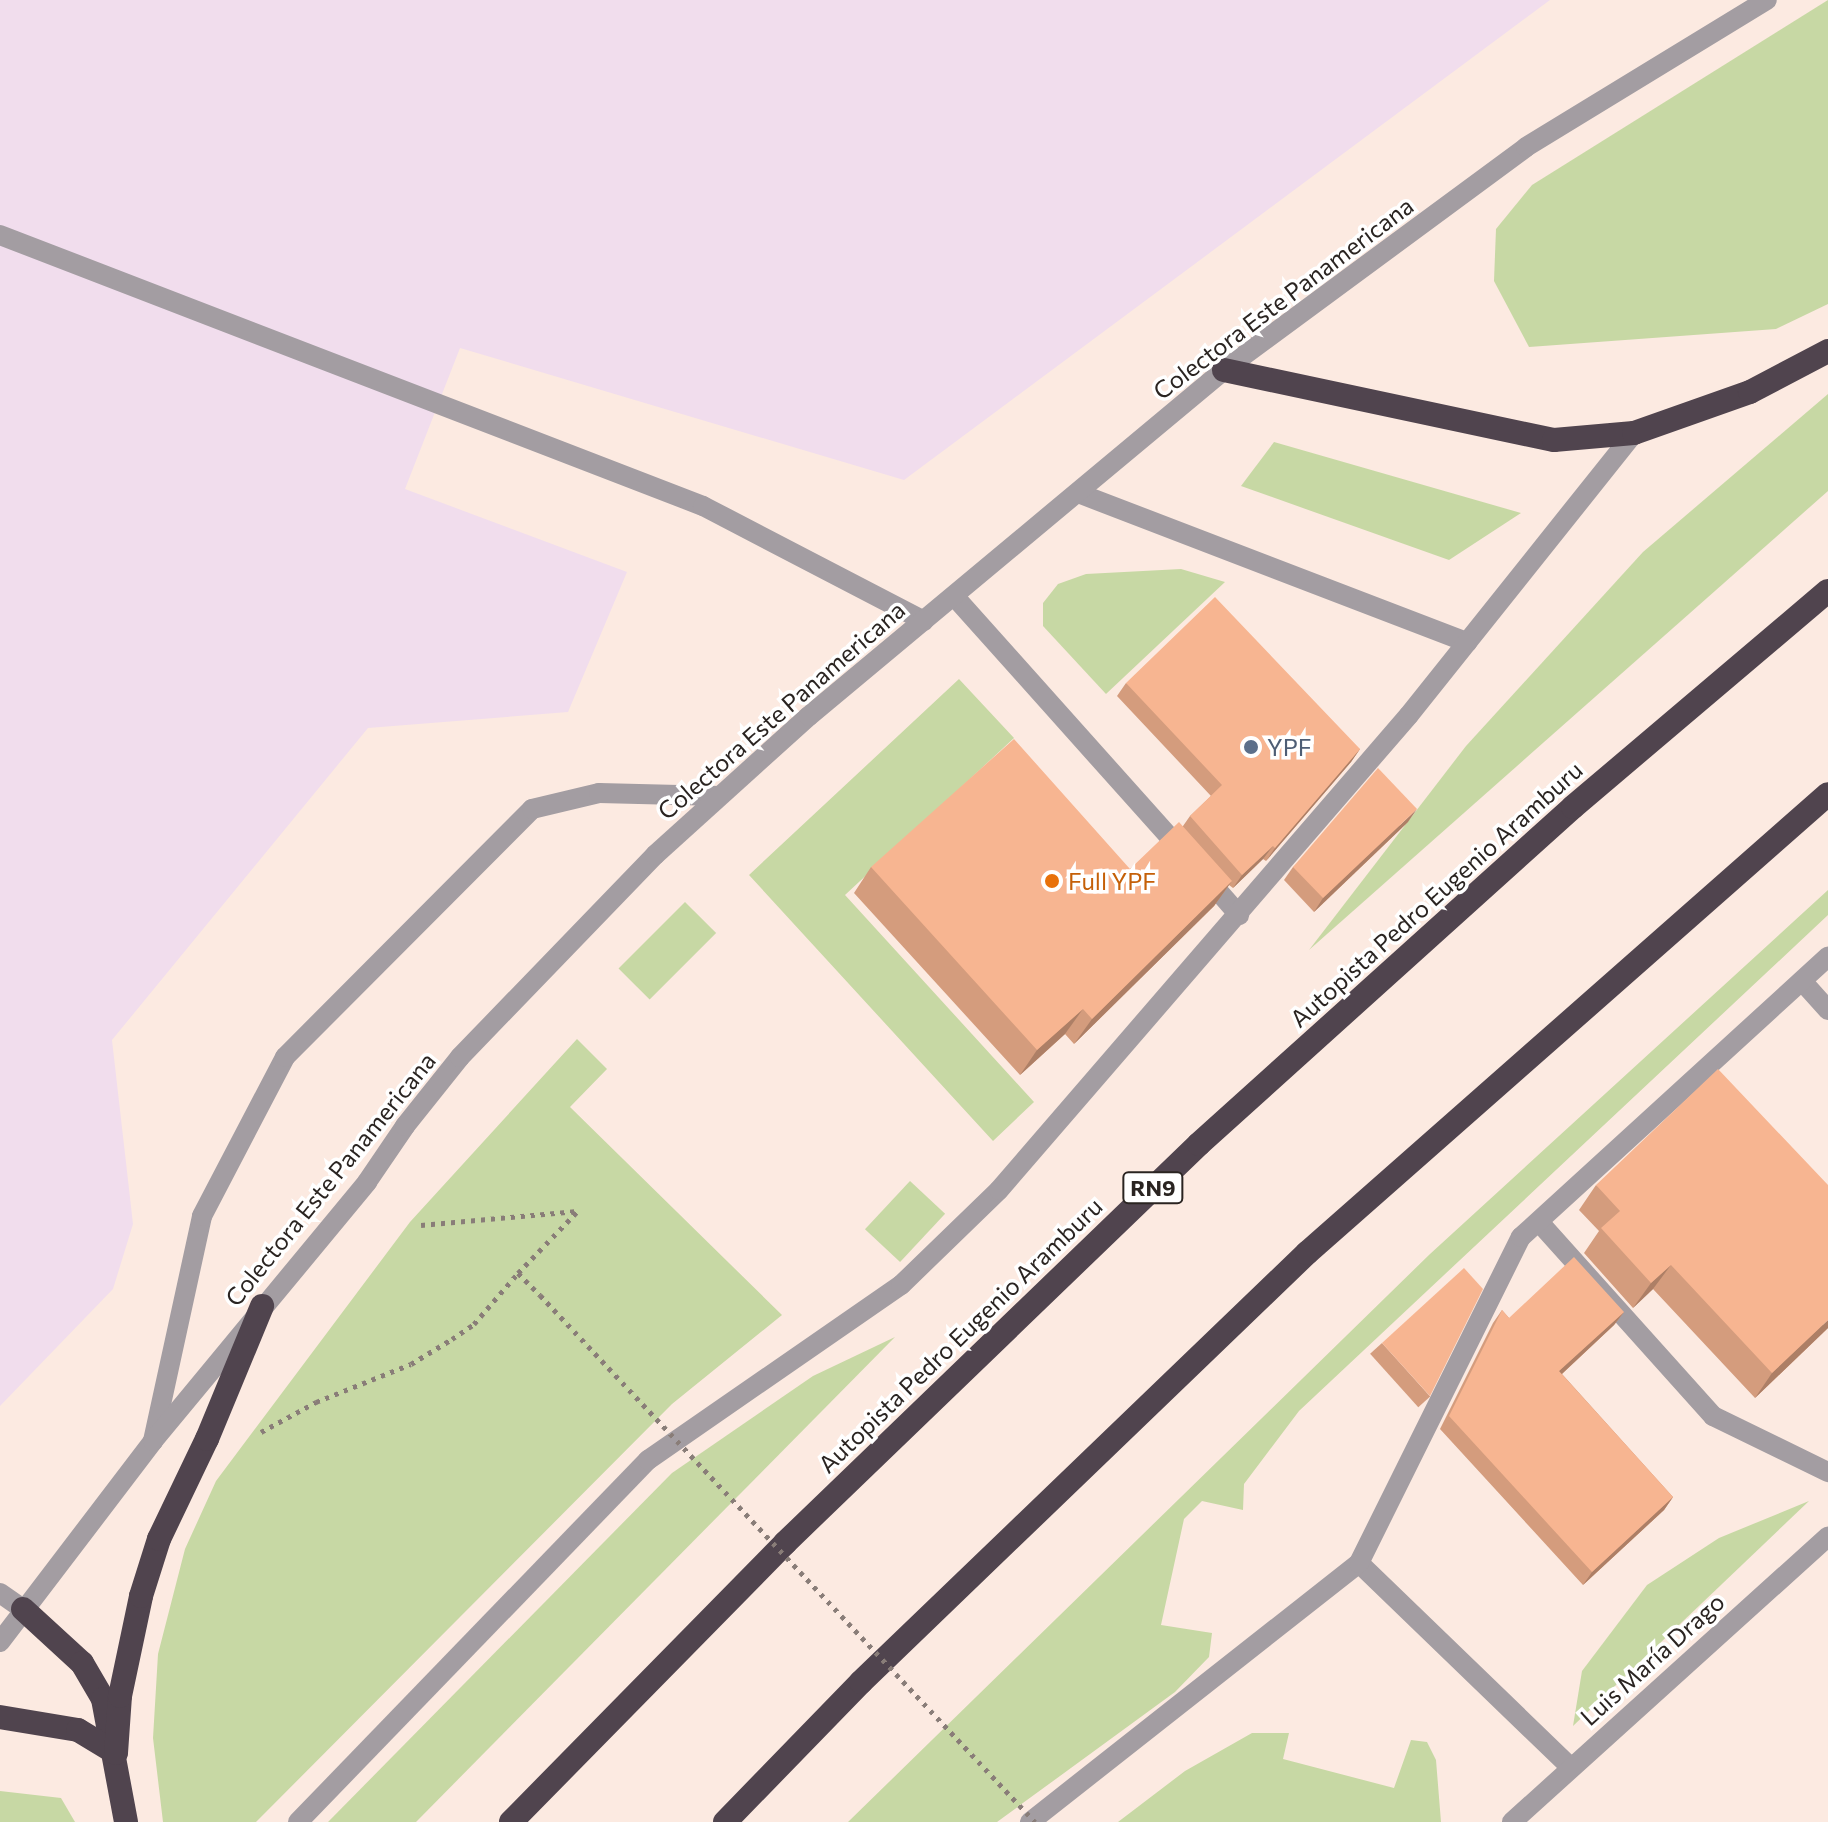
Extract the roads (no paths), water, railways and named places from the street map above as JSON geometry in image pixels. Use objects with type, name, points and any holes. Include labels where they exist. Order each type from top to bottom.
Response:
[{"type":"highway","points":[[1224,370],[1554,440],[1634,433],[1750,392],[1828,351]]},
{"type":"highway","name":"Autopista Pedro Eugenio Aramburu","points":[[511,1822],[785,1543],[1199,1144],[1573,807],[1828,591]]},
{"type":"highway","points":[[725,1822],[861,1682],[1307,1253],[1828,794]]},
{"type":"highway","points":[[116,1753],[120,1696],[141,1596],[159,1539],[207,1439],[262,1306]]},
{"type":"highway","points":[[23,1609],[82,1663],[103,1699],[116,1753],[126,1822]]},
{"type":"highway","points":[[0,1717],[78,1730],[116,1753]]},
{"type":"street","name":"Colectora Este Panamericana","points":[[0,1642],[153,1441],[367,1182],[460,1057],[655,855],[809,716],[1224,370],[1526,147],[1767,0]]},
{"type":"street","points":[[0,235],[703,506],[924,621]]},
{"type":"street","points":[[298,1822],[648,1460],[882,1300],[999,1190],[1239,915],[1467,642],[1634,433]]},
{"type":"street","points":[[1078,493],[1467,642]]},
{"type":"street","points":[[954,596],[1239,915]]},
{"type":"street","points":[[153,1441],[202,1216],[285,1057],[532,809],[599,793],[719,796]]},
{"type":"street","points":[[1032,1822],[1359,1563],[1521,1237],[1828,957]]},
{"type":"street","points":[[1802,981],[1828,1010]]},
{"type":"street","points":[[1539,1222],[1713,1416],[1828,1472]]},
{"type":"street","name":"Luis María Drago","points":[[1512,1822],[1828,1536]]},
{"type":"street","points":[[1359,1563],[1571,1768]]},
{"type":"street","points":[[0,1593],[23,1609]]},
{"type":"place","name":"YPF","points":[[1251,747]]},
{"type":"place","name":"Full YPF","points":[[1052,881]]}]
